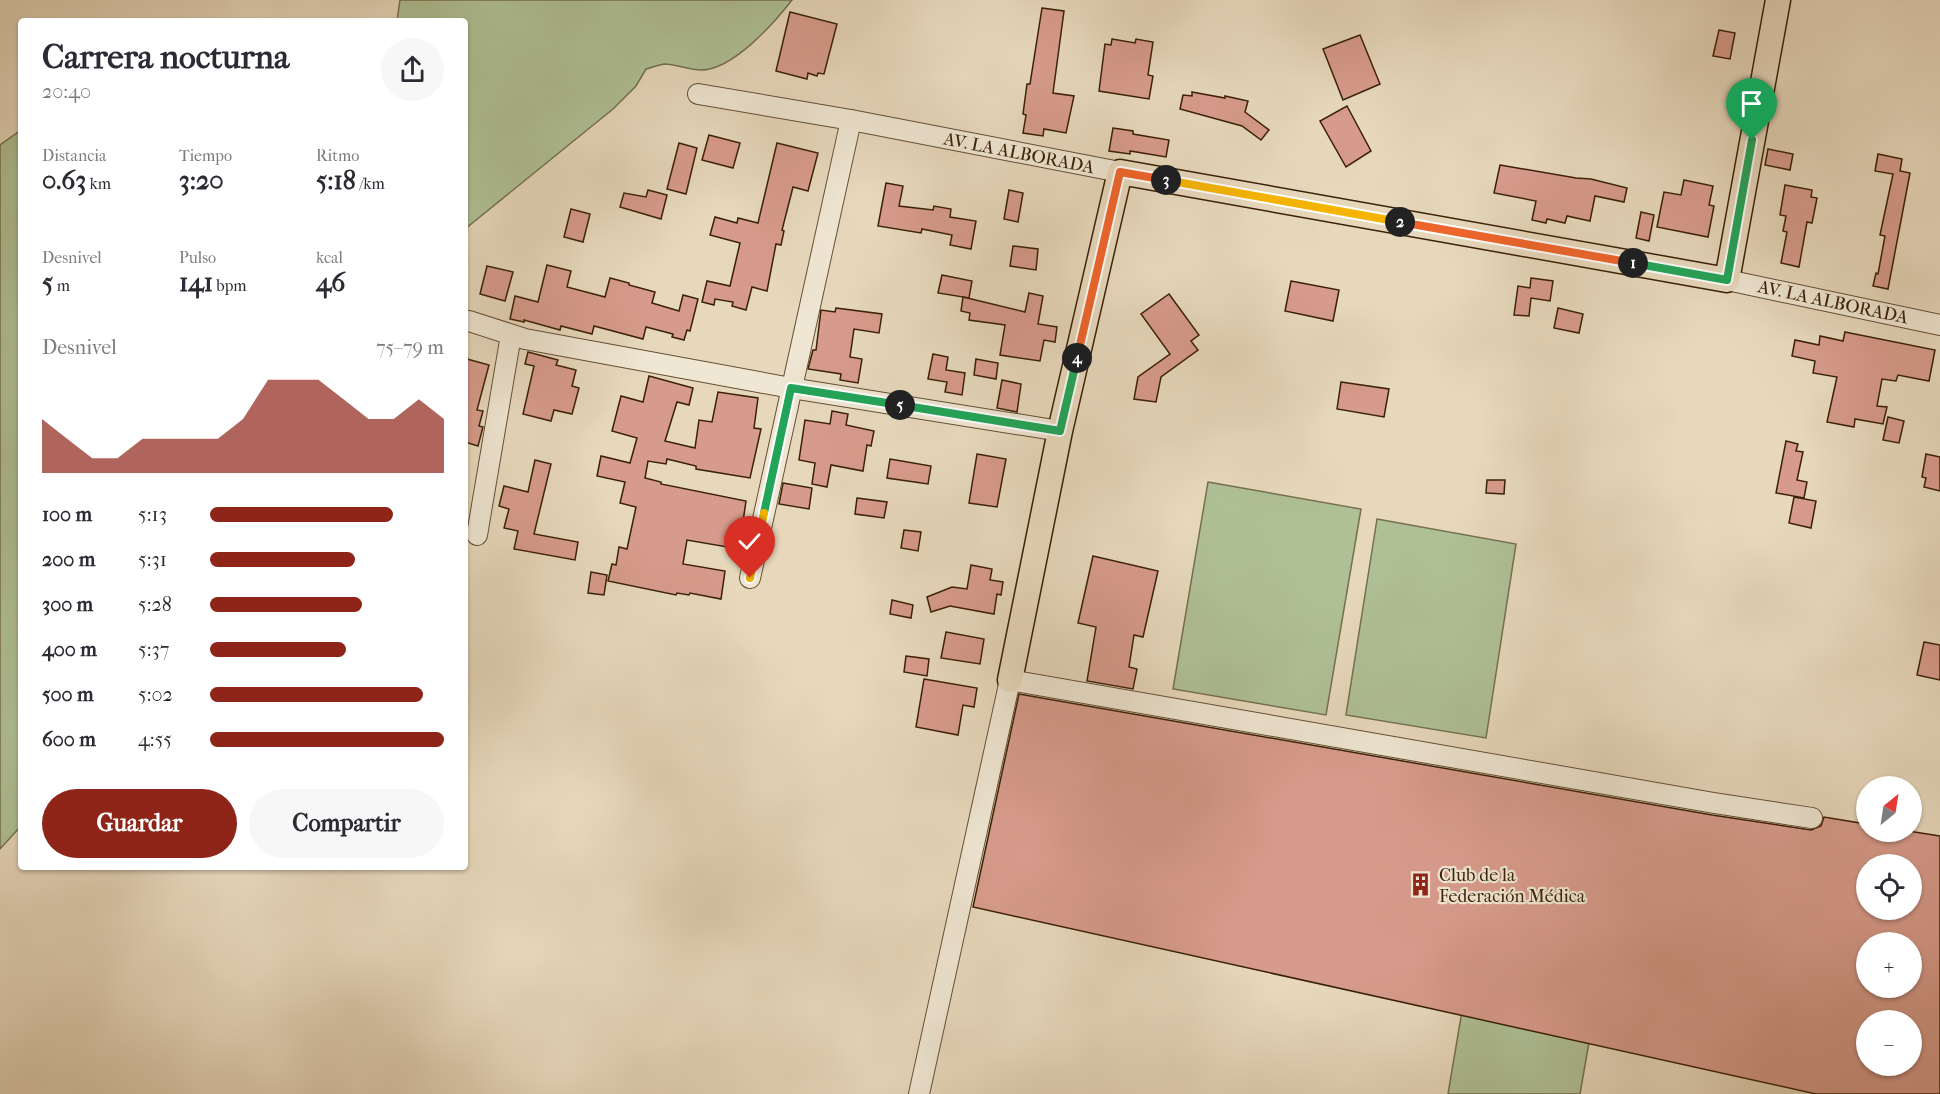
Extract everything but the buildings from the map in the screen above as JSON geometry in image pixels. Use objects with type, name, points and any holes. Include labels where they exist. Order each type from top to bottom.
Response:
[{"type":"main road","points":[[1727,280],[1778,0]]},
{"type":"main road","points":[[1010,680],[1060,431],[1120,172]]},
{"type":"main road","name":"AV. LA ALBORADA","points":[[1120,172],[1727,280]]},
{"type":"street","name":"AV. LA ALBORADA","points":[[698,94],[851,120],[1120,172]]},
{"type":"street","points":[[750,578],[851,120]]},
{"type":"street","name":"AV. LA ALBORADA","points":[[1727,280],[1940,325]]},
{"type":"street","points":[[469,321],[511,335],[791,388],[1060,431]]},
{"type":"street","points":[[477,535],[511,335]]},
{"type":"street","points":[[919,1094],[1010,680],[1714,803],[1812,818]]},
{"type":"green space","points":[[400,0],[792,0],[752,44],[726,62],[701,70],[664,64],[646,69],[636,86],[613,109],[468,227],[468,18],[397,18]]},
{"type":"green space","points":[[18,132],[18,829],[0,849],[0,145]]},
{"type":"green space","points":[[1208,482],[1361,509],[1326,715],[1173,689]]},
{"type":"green space","points":[[1377,519],[1516,544],[1486,738],[1346,715]]},
{"type":"green space","points":[[1463,1005],[1591,1031],[1580,1094],[1448,1094]]},
{"type":"place","name":"Club de la Federación Médica","points":[[1421,885]]},
{"type":"route","points":[[750,578],[791,388],[1060,431],[1120,172],[1727,280],[1752,140]]}]
